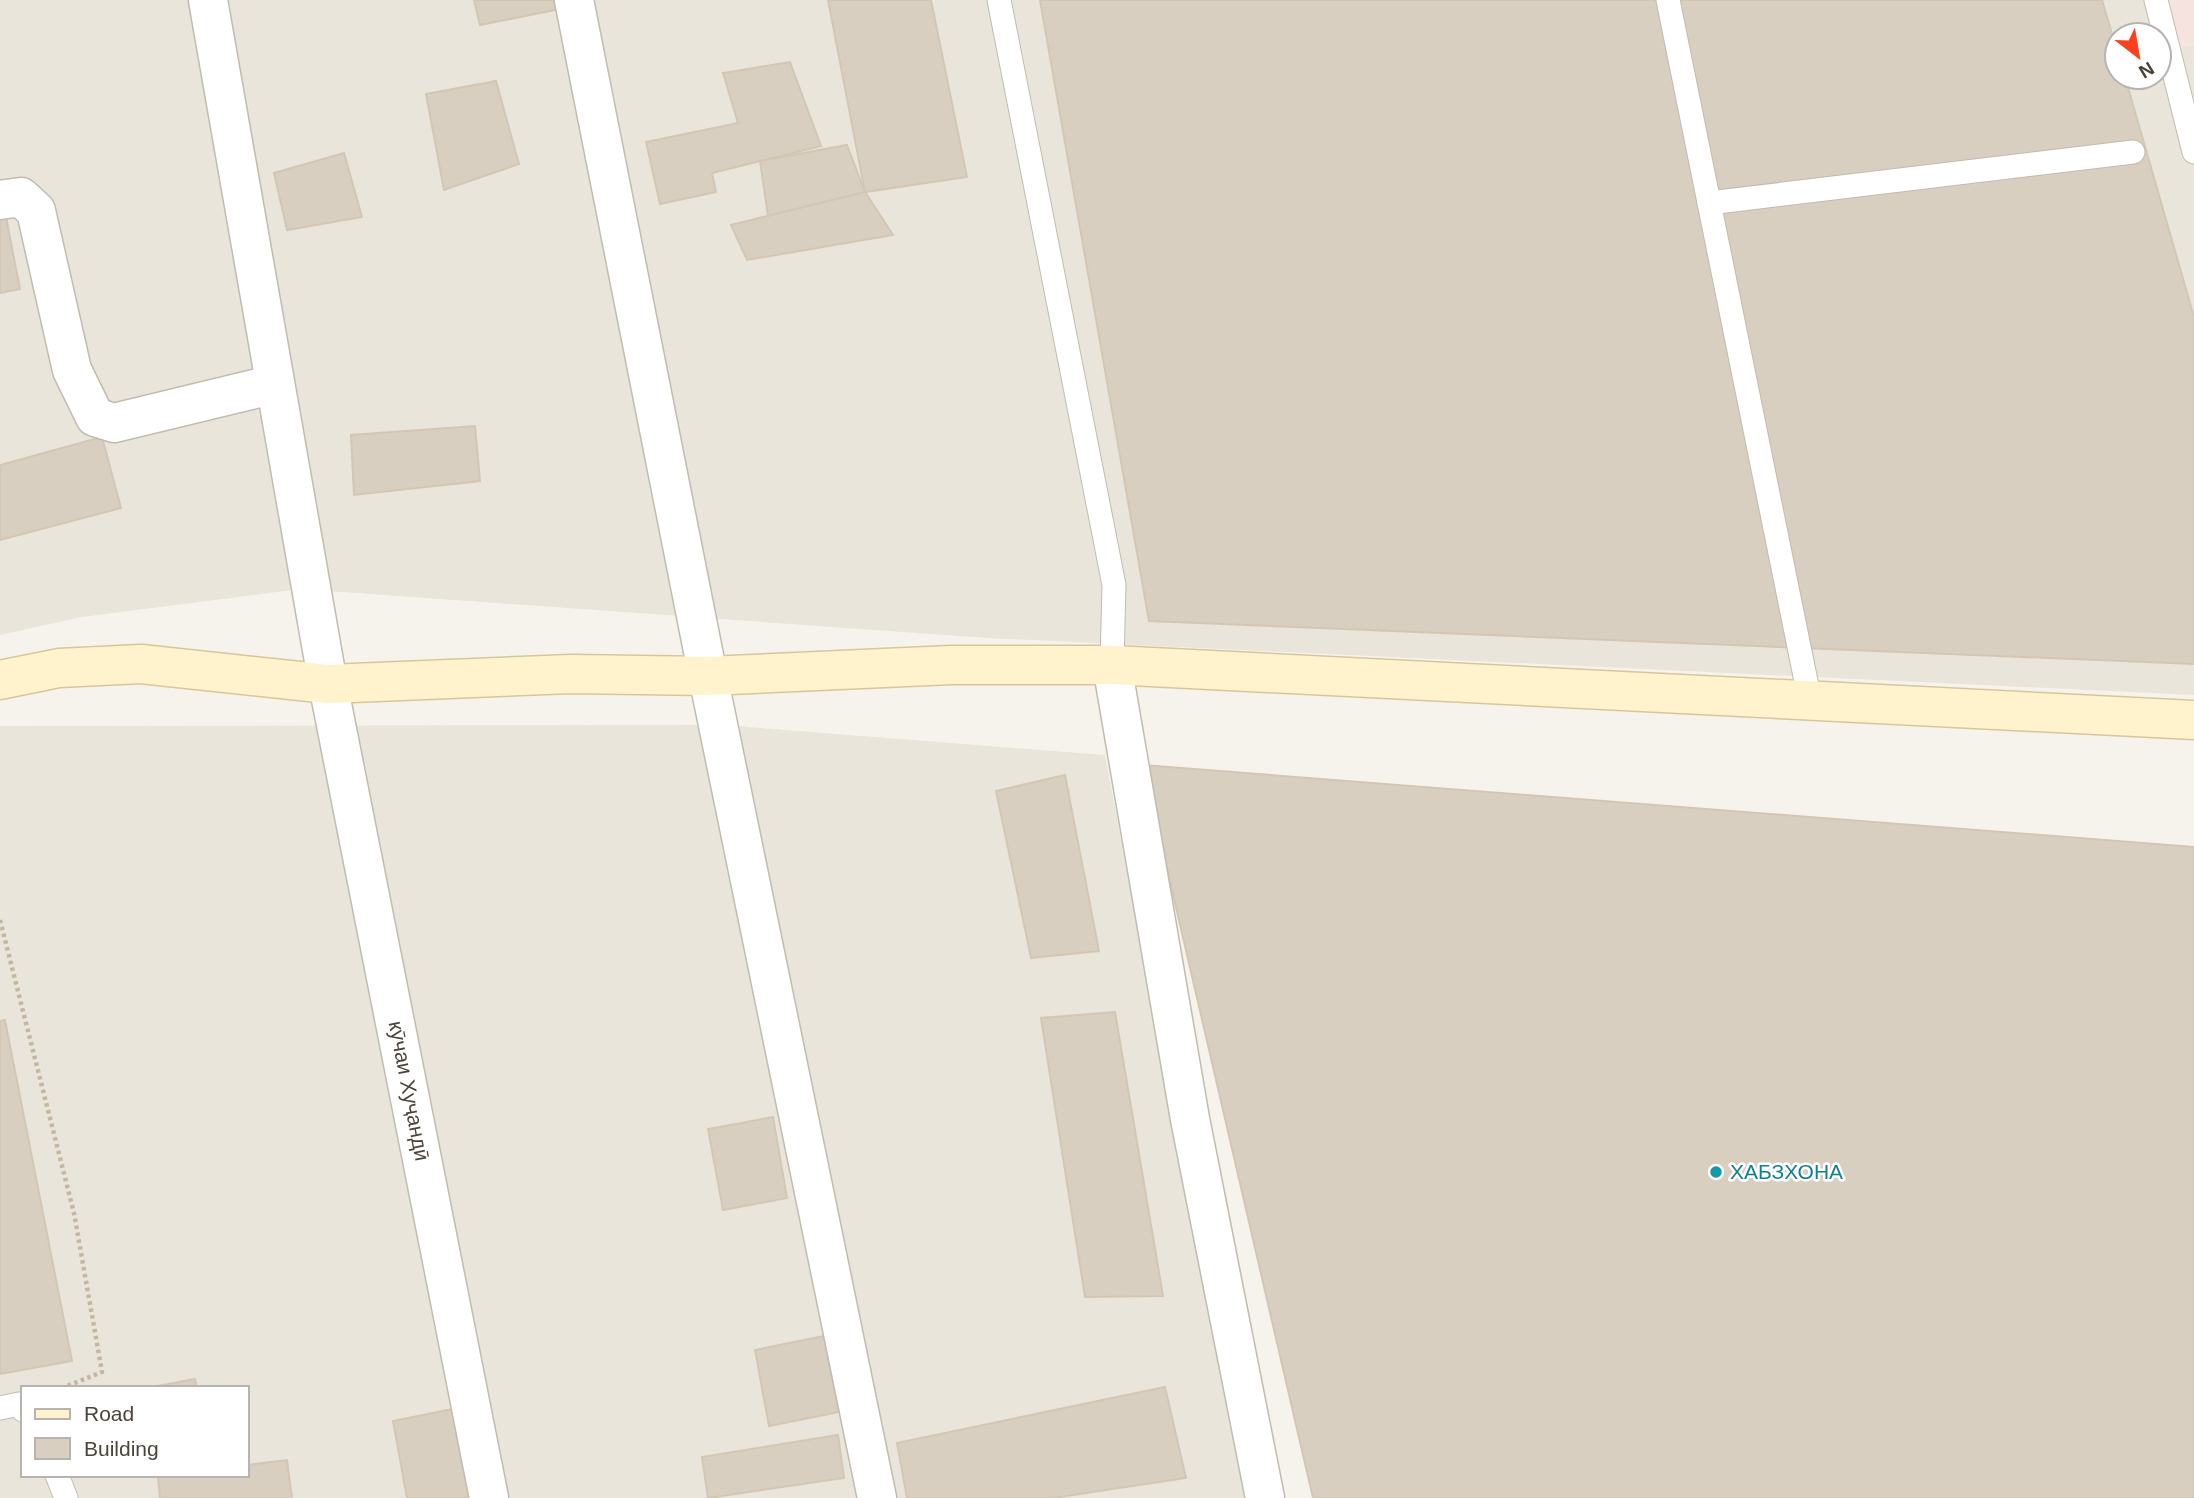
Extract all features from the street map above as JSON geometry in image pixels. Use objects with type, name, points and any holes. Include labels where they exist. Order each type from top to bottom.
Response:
[{"type":"street","name":"кӯчаи Хуҷандӣ","points":[[208,0],[328,684],[489,1498]]},
{"type":"street","points":[[574,0],[708,676],[877,1498]]},
{"type":"street","points":[[0,200],[21,197],[36,211],[72,370],[95,417],[114,423],[275,384]]},
{"type":"street","points":[[0,680],[59,668],[141,664],[328,684],[571,674],[708,676],[951,665],[1112,665],[2194,720]]},
{"type":"street","points":[[1112,665],[1190,1119],[1265,1498]]},
{"type":"lane","points":[[999,0],[1114,585],[1112,665]]},
{"type":"lane","points":[[1668,0],[1810,701]]},
{"type":"lane","points":[[2156,0],[2194,152]]},
{"type":"lane","points":[[1709,203],[2133,152]]},
{"type":"lane","points":[[0,1408],[19,1404],[21,1407]]},
{"type":"lane","points":[[58,1477],[66,1498]]},
{"type":"path","points":[[0,920],[74,1213],[102,1372],[67,1386]]},
{"type":"shaded area","points":[[0,0],[2151,0],[2158,21],[2103,21],[2103,91],[2173,91],[2173,49],[2194,45],[2194,695],[987,638],[300,589],[82,617],[0,635]]},
{"type":"shaded area","points":[[2154,0],[2194,0],[2194,45],[2173,50],[2173,21],[2160,21]]},
{"type":"shaded area","points":[[721,725],[1105,755],[1244,1498],[0,1498],[0,726]]},
{"type":"building","points":[[474,0],[564,0],[565,8],[480,25]]},
{"type":"building","points":[[828,0],[931,0],[967,177],[865,192]]},
{"type":"building","points":[[1040,0],[2102,0],[2108,21],[2103,21],[2103,91],[2129,91],[2194,317],[2194,664],[1149,621]]},
{"type":"building","points":[[790,62],[821,146],[712,173],[716,192],[660,204],[646,142],[738,123],[723,73]]},
{"type":"building","points":[[496,81],[519,164],[444,190],[426,94]]},
{"type":"building","points":[[847,145],[865,192],[768,216],[760,161]]},
{"type":"building","points":[[344,153],[362,217],[287,230],[274,173]]},
{"type":"building","points":[[865,192],[893,235],[747,260],[731,225]]},
{"type":"building","points":[[6,217],[20,289],[0,293],[0,218]]},
{"type":"building","points":[[475,426],[480,481],[354,495],[351,435]]},
{"type":"building","points":[[102,437],[121,508],[0,540],[0,465]]},
{"type":"building","name":"ХАБЗХОНА","points":[[1143,765],[2194,847],[2194,1498],[1313,1498]]},
{"type":"building","points":[[1065,775],[1099,951],[1031,958],[996,791]]},
{"type":"building","points":[[1115,1012],[1163,1296],[1085,1297],[1041,1018]]},
{"type":"building","points":[[5,1020],[72,1361],[0,1374],[0,1021]]},
{"type":"building","points":[[773,1117],[787,1198],[723,1210],[708,1129]]},
{"type":"building","points":[[824,1336],[839,1412],[769,1426],[755,1350]]},
{"type":"building","points":[[195,1379],[197,1386],[158,1386]]},
{"type":"building","points":[[1165,1387],[1186,1478],[1053,1498],[907,1498],[897,1443]]},
{"type":"building","points":[[458,1408],[475,1498],[407,1498],[393,1421]]},
{"type":"building","points":[[838,1435],[844,1478],[708,1498],[702,1457]]},
{"type":"building","points":[[287,1460],[292,1498],[160,1498],[158,1477],[248,1477],[248,1465]]},
{"type":"place","name":"ХАБЗХОНА","points":[[1716,1172]]}]
